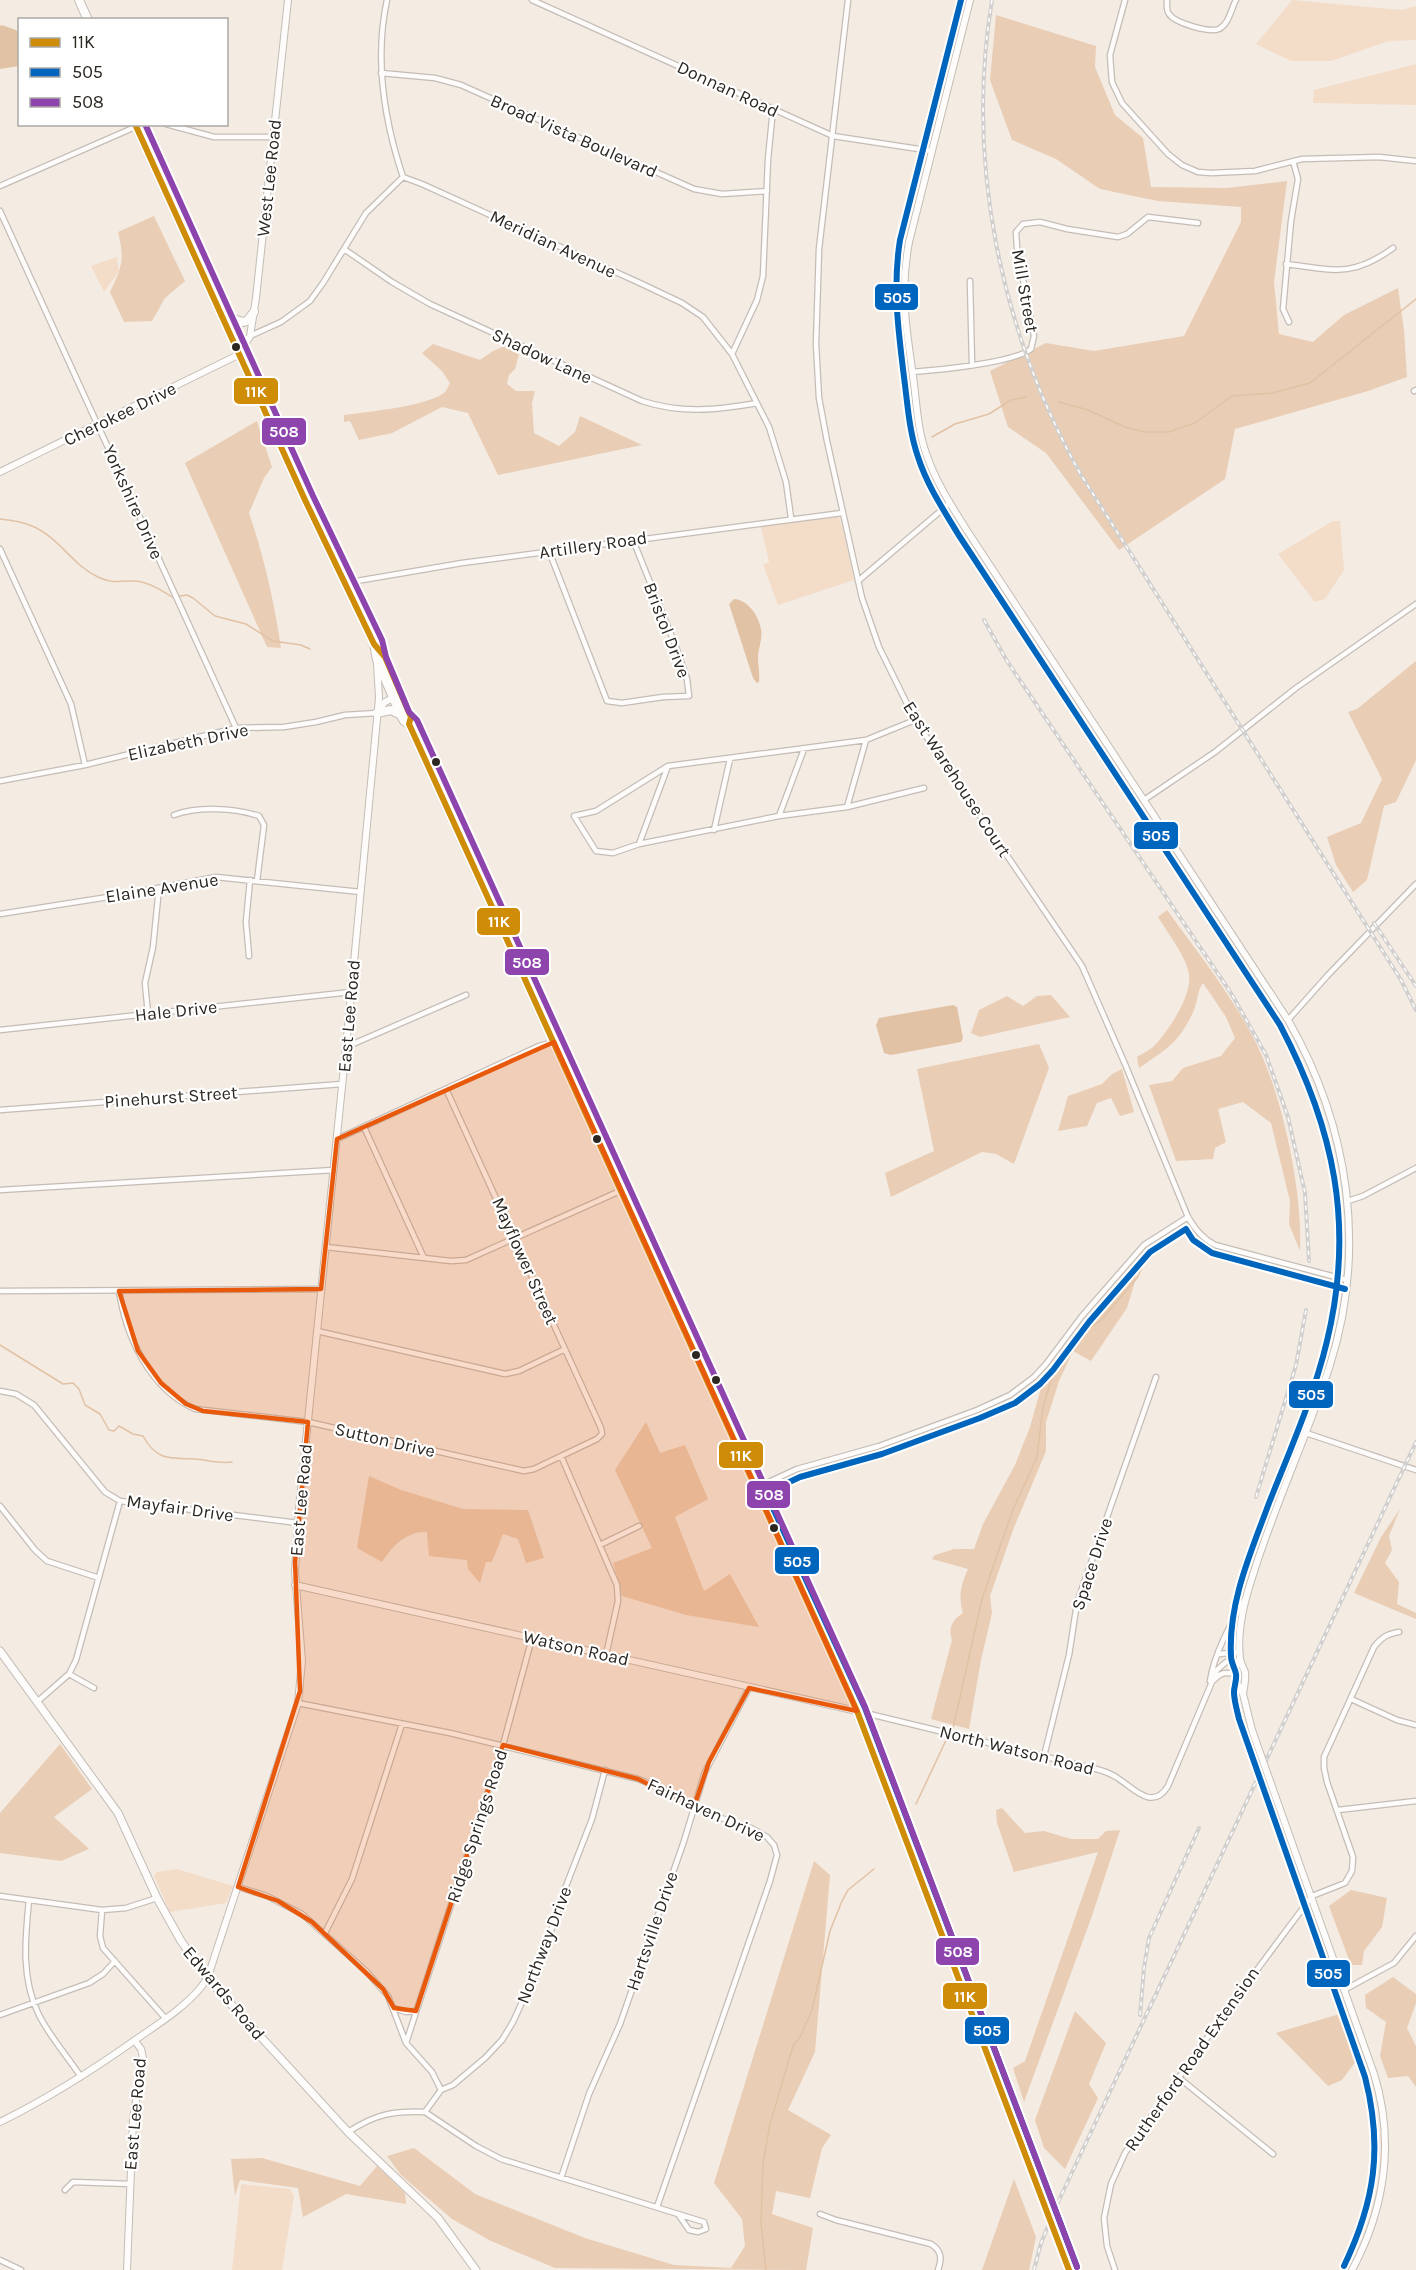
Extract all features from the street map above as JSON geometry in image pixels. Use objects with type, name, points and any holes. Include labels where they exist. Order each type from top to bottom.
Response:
[{"type":"main road","points":[[79,0],[87,18]]},
{"type":"main road","points":[[138,126],[305,500],[374,644],[377,660],[401,716],[404,722],[409,724],[754,1489],[857,1711],[1069,2270]]},
{"type":"main road","points":[[222,315],[242,322],[247,321],[254,312]]},
{"type":"main road","points":[[374,644],[386,657],[402,693],[411,717],[409,724]]},
{"type":"main road","points":[[377,713],[391,710],[401,716]]},
{"type":"main road","name":"Edwards Road","points":[[0,1651],[118,1813],[157,1898],[181,1941],[207,1978],[348,2132],[431,2210],[446,2227],[476,2270]]},
{"type":"street","name":"West Lee Road","points":[[240,354],[250,336],[254,312],[288,0]]},
{"type":"street","points":[[250,336],[281,322],[310,301],[366,213],[403,177],[384,102],[381,73],[381,39],[387,0]]},
{"type":"street","name":"Donnan Road","points":[[532,0],[833,136],[932,151]]},
{"type":"street","name":"East Warehouse Court","points":[[848,0],[819,249],[816,344],[821,410],[842,513],[858,582],[879,647],[915,720],[1082,966],[1188,1217],[1198,1233],[1215,1245],[1347,1280]]},
{"type":"street","points":[[970,0],[909,242],[904,279],[904,318],[917,417],[923,443],[932,470],[950,503],[1288,1020],[1310,1060],[1328,1105],[1340,1150],[1348,1201],[1349,1243],[1347,1280],[1336,1343],[1306,1433],[1252,1578],[1241,1633],[1240,1661],[1245,1678],[1243,1694]]},
{"type":"street","points":[[1125,0],[1110,55],[1112,82],[1122,103],[1168,154],[1188,168],[1211,173],[1255,171],[1293,160],[1380,157],[1416,162]]},
{"type":"street","points":[[1167,0],[1169,14],[1174,19],[1213,30],[1223,26],[1236,0]]},
{"type":"street","name":"Broad Vista Boulevard","points":[[381,73],[435,78],[461,85],[694,189],[722,194],[767,191]]},
{"type":"street","points":[[732,354],[748,321],[760,287],[764,259],[773,109]]},
{"type":"street","points":[[0,186],[136,126]]},
{"type":"street","points":[[173,126],[213,137],[274,137]]},
{"type":"street","points":[[1289,322],[1283,309],[1286,264],[1298,179],[1293,160]]},
{"type":"street","name":"Meridian Avenue","points":[[403,177],[682,303],[708,322],[732,354],[757,403],[778,453],[791,518]]},
{"type":"street","name":"Yorkshire Drive","points":[[0,211],[236,728]]},
{"type":"street","name":"Mill Street","points":[[912,372],[1017,356],[1030,350],[1034,336],[1016,232],[1023,224],[1040,222],[1118,237],[1127,234],[1148,217],[1198,223]]},
{"type":"street","points":[[1286,264],[1338,270],[1355,268],[1376,261],[1393,248]]},
{"type":"street","name":"Shadow Lane","points":[[344,249],[392,282],[430,304],[642,401],[669,408],[696,411],[757,403]]},
{"type":"street","points":[[970,281],[972,364]]},
{"type":"street","name":"Cherokee Drive","points":[[0,472],[240,354]]},
{"type":"street","points":[[858,582],[950,503]]},
{"type":"street","name":"Artillery Road","points":[[345,583],[405,571],[842,513]]},
{"type":"street","name":"Bristol Drive","points":[[549,551],[607,700],[622,703],[689,696],[687,679],[676,647],[633,540]]},
{"type":"street","points":[[0,549],[71,704],[85,765]]},
{"type":"street","points":[[1144,800],[1206,758],[1296,688],[1416,604]]},
{"type":"street","name":"East Lee Road","points":[[127,2270],[134,2108],[143,2058],[141,2049],[135,2041],[184,2006],[207,1978],[298,1703],[302,1661],[295,1585],[298,1523],[379,698],[377,660]]},
{"type":"street","points":[[377,713],[385,702],[402,693]]},
{"type":"street","name":"Elizabeth Drive","points":[[0,781],[85,765],[236,728],[316,723],[345,715],[377,713]]},
{"type":"street","points":[[915,720],[866,740],[668,766],[596,811],[574,816],[596,851],[612,853],[639,844],[779,816],[847,807],[924,788]]},
{"type":"street","points":[[847,807],[866,740]]},
{"type":"street","points":[[779,816],[804,749]]},
{"type":"street","points":[[714,830],[730,759]]},
{"type":"street","points":[[639,844],[668,766]]},
{"type":"street","points":[[174,815],[199,810],[259,816],[264,825],[258,881]]},
{"type":"street","name":"Elaine Avenue","points":[[0,914],[216,877],[361,892]]},
{"type":"street","points":[[249,956],[246,922],[250,880]]},
{"type":"street","points":[[1288,1020],[1416,884]]},
{"type":"street","points":[[148,1014],[145,983],[153,947],[159,888]]},
{"type":"street","name":"Hale Drive","points":[[0,1030],[351,992]]},
{"type":"street","points":[[346,1047],[466,995]]},
{"type":"street","points":[[337,1139],[539,1046],[554,1042]]},
{"type":"street","name":"Pinehurst Street","points":[[0,1110],[342,1084]]},
{"type":"street","name":"Mayflower Street","points":[[446,1089],[602,1434]]},
{"type":"street","points":[[364,1127],[424,1258]]},
{"type":"street","points":[[1348,1201],[1363,1196],[1416,1168]]},
{"type":"street","points":[[0,1190],[334,1170]]},
{"type":"street","points":[[326,1247],[424,1258],[466,1260],[620,1191]]},
{"type":"street","points":[[754,1489],[797,1469],[879,1446],[977,1410],[1010,1395],[1034,1377],[1046,1364],[1082,1317],[1139,1250],[1153,1238],[1188,1217]]},
{"type":"street","points":[[0,1292],[321,1289]]},
{"type":"street","name":"Sutton Drive","points":[[119,1291],[125,1324],[138,1351],[161,1383],[186,1404],[203,1411],[308,1422],[517,1470],[528,1470],[597,1439],[602,1434]]},
{"type":"street","points":[[317,1331],[499,1373],[514,1372],[565,1349]]},
{"type":"street","name":"Space Drive","points":[[1044,1755],[1069,1655],[1077,1603],[1156,1377]]},
{"type":"street","name":"Mayfair Drive","points":[[0,1391],[16,1394],[34,1405],[105,1492],[120,1500],[298,1523]]},
{"type":"street","points":[[1306,1433],[1416,1470]]},
{"type":"street","points":[[561,1456],[615,1577],[618,1593],[606,1655]]},
{"type":"street","points":[[37,1702],[69,1674],[76,1660],[120,1500]]},
{"type":"street","points":[[0,1506],[35,1550],[47,1561],[99,1578]]},
{"type":"street","points":[[600,1545],[639,1526]]},
{"type":"street","name":"Watson Road","points":[[295,1585],[857,1711]]},
{"type":"street","name":"North Watson Road","points":[[1209,1687],[1212,1671],[1234,1617],[1248,1595]]},
{"type":"street","points":[[1312,1896],[1345,1883],[1352,1871],[1353,1857],[1327,1782],[1324,1757],[1380,1638],[1399,1632]]},
{"type":"street","name":"Ridge Springs Road","points":[[406,2043],[503,1745],[532,1638]]},
{"type":"street","points":[[1219,1654],[1240,1652]]},
{"type":"street","points":[[1240,1661],[1235,1667],[1237,1683],[1243,1694],[1252,1730],[1378,2085],[1385,2131],[1385,2162],[1379,2202],[1367,2239],[1352,2270]]},
{"type":"street","name":"North Watson Road","points":[[857,1711],[1101,1770],[1119,1779],[1143,1796],[1160,1795],[1168,1786],[1209,1687],[1223,1663],[1240,1661]]},
{"type":"street","points":[[1209,1687],[1221,1674],[1226,1672],[1236,1674]]},
{"type":"street","points":[[69,1674],[94,1688]]},
{"type":"street","name":"Hartsville Drive","points":[[561,2178],[589,2094],[620,2024],[709,1762],[749,1688]]},
{"type":"street","points":[[1351,1699],[1397,1720],[1416,1725]]},
{"type":"street","name":"Fairhaven Drive","points":[[298,1703],[503,1745],[652,1783],[694,1807],[760,1832],[774,1845],[777,1858],[657,2207]]},
{"type":"street","points":[[325,1933],[352,1879],[402,1724]]},
{"type":"street","name":"Northway Drive","points":[[425,2112],[441,2090],[453,2085],[485,2058],[502,2040],[513,2022],[542,1958],[566,1886],[585,1840],[605,1770]]},
{"type":"street","points":[[1338,1810],[1416,1802]]},
{"type":"street","points":[[238,1887],[278,1901],[302,1914],[383,1989],[394,2008],[406,2043],[432,2072],[441,2090]]},
{"type":"street","points":[[0,1896],[102,1910],[126,1908],[157,1898]]},
{"type":"street","name":"Rutherford Road Extension","points":[[1115,2270],[1104,2234],[1106,2201],[1118,2167],[1134,2138],[1312,1896]]},
{"type":"street","points":[[29,1900],[25,1961],[33,2002],[47,2028],[82,2078]]},
{"type":"street","points":[[102,1910],[100,1941],[106,1953],[166,2019]]},
{"type":"street","points":[[1344,1990],[1394,1963],[1416,1936]]},
{"type":"street","points":[[0,2014],[89,1983],[103,1974],[115,1961]]},
{"type":"street","points":[[394,2008],[416,2012]]},
{"type":"street","points":[[0,2122],[40,2103],[82,2078],[135,2041]]},
{"type":"street","points":[[1178,2077],[1273,2154]]},
{"type":"street","points":[[348,2132],[382,2114],[425,2112],[492,2155],[704,2222],[706,2229],[698,2232],[689,2230],[678,2214]]},
{"type":"street","points":[[65,2190],[73,2182],[130,2184]]},
{"type":"street","points":[[820,2214],[931,2244],[937,2248],[941,2256],[938,2270]]},
{"type":"street","points":[[0,2259],[21,2270]]},
{"type":"highlighted area","points":[[554,1042],[857,1711],[749,1688],[709,1762],[694,1807],[638,1779],[503,1745],[416,2011],[394,2008],[383,1989],[312,1922],[278,1901],[238,1887],[300,1691],[295,1562],[308,1422],[203,1411],[186,1404],[161,1383],[138,1351],[119,1291],[321,1289],[337,1139]]},
{"type":"shaded area","points":[[1292,0],[1401,10],[1416,6],[1416,40],[1389,41],[1331,61],[1291,61],[1256,44]]},
{"type":"shaded area","points":[[996,15],[1096,46],[1095,67],[1115,115],[1143,138],[1151,187],[1227,188],[1287,181],[1274,282],[1279,334],[1313,342],[1344,315],[1398,288],[1407,377],[1368,391],[1235,429],[1225,479],[1119,550],[1046,453],[1008,427],[990,371],[1046,343],[1094,351],[1184,336],[1241,222],[1241,207],[1158,201],[1100,189],[1056,159],[1012,140],[990,80]]},
{"type":"shaded area","points":[[0,26],[18,32],[18,66],[0,69]]},
{"type":"shaded area","points":[[1416,64],[1416,105],[1313,103],[1314,90]]},
{"type":"shaded area","points":[[154,216],[185,281],[165,298],[152,321],[124,322],[110,292],[122,257],[118,232]]},
{"type":"shaded area","points":[[117,257],[119,271],[104,292],[91,266]]},
{"type":"shaded area","points":[[433,344],[480,360],[507,345],[519,354],[515,369],[509,375],[507,384],[516,391],[535,391],[532,403],[534,433],[559,446],[575,432],[580,416],[642,445],[498,475],[468,413],[442,407],[392,433],[359,440],[350,421],[344,422],[344,415],[412,405],[437,397],[445,391],[450,383],[442,371],[422,353]]},
{"type":"shaded area","points":[[257,421],[272,467],[264,478],[249,513],[268,579],[281,648],[267,647],[185,463]]},
{"type":"shaded area","points":[[836,510],[843,529],[854,580],[778,605],[763,565],[769,562],[761,527]]},
{"type":"shaded area","points":[[1333,521],[1340,521],[1344,570],[1325,599],[1315,602],[1278,554]]},
{"type":"shaded area","points":[[734,599],[744,602],[755,614],[760,624],[759,682],[757,683],[753,678],[729,604]]},
{"type":"shaded area","points":[[1416,661],[1416,760],[1396,802],[1384,806],[1367,880],[1353,892],[1336,865],[1327,837],[1361,823],[1382,779],[1348,712],[1357,709]]},
{"type":"shaded area","points":[[1167,910],[1238,1011],[1267,1068],[1290,1147],[1298,1202],[1300,1251],[1289,1224],[1290,1201],[1271,1123],[1243,1102],[1218,1109],[1226,1142],[1215,1148],[1213,1159],[1176,1161],[1149,1085],[1172,1081],[1183,1068],[1221,1056],[1235,1038],[1226,1017],[1203,983],[1189,1021],[1178,1038],[1139,1068],[1137,1057],[1154,1046],[1167,1029],[1184,1002],[1189,983],[1189,974],[1184,960],[1158,917]]},
{"type":"shaded area","points":[[1051,995],[1070,1017],[980,1037],[971,1033],[979,1010],[1007,996],[1023,1006],[1037,996]]},
{"type":"shaded area","points":[[953,1005],[957,1007],[963,1038],[961,1042],[891,1055],[884,1053],[876,1025],[879,1018]]},
{"type":"shaded area","points":[[1039,1044],[1049,1068],[1014,1164],[996,1154],[982,1152],[891,1197],[885,1173],[934,1151],[917,1069]]},
{"type":"shaded area","points":[[1122,1069],[1134,1112],[1120,1116],[1111,1098],[1097,1103],[1087,1126],[1058,1131],[1068,1096],[1102,1084],[1112,1074]]},
{"type":"shaded area","points":[[1142,1258],[1127,1308],[1091,1361],[1073,1351],[1059,1381],[1046,1422],[1046,1451],[1013,1530],[990,1596],[992,1613],[969,1729],[931,1719],[952,1640],[951,1628],[956,1618],[963,1613],[961,1591],[968,1569],[932,1559],[935,1555],[954,1549],[974,1549],[983,1524],[1015,1465],[1030,1427],[1041,1388],[1050,1371]]},
{"type":"shaded area","points":[[646,1422],[660,1453],[685,1445],[708,1499],[675,1517],[704,1591],[730,1574],[759,1627],[686,1615],[622,1596],[613,1563],[652,1548],[615,1470]]},
{"type":"shaded area","points":[[369,1476],[401,1490],[463,1509],[528,1510],[544,1558],[526,1563],[518,1539],[503,1534],[492,1562],[486,1562],[480,1583],[468,1569],[467,1560],[429,1556],[427,1532],[420,1532],[401,1540],[382,1562],[357,1548]]},
{"type":"shaded area","points":[[1400,1509],[1389,1536],[1392,1550],[1385,1563],[1399,1582],[1397,1604],[1416,1613],[1416,1619],[1354,1593],[1381,1537]]},
{"type":"shaded area","points":[[60,1744],[92,1789],[54,1817],[89,1849],[61,1861],[0,1853],[0,1813]]},
{"type":"shaded area","points":[[1002,1808],[1025,1833],[1044,1831],[1071,1839],[1098,1839],[1106,1831],[1120,1830],[1093,1913],[1024,2102],[1013,2068],[1025,2061],[1098,1852],[1014,1872],[997,1823],[996,1810]]},
{"type":"shaded area","points":[[814,1861],[830,1875],[815,2052],[788,2110],[831,2135],[822,2148],[810,2198],[776,2191],[772,2214],[813,2228],[806,2270],[555,2268],[491,2241],[452,2219],[401,2175],[387,2156],[414,2148],[475,2194],[585,2238],[674,2265],[731,2268],[745,2246],[742,2219],[714,2183]]},
{"type":"shaded area","points":[[177,1869],[233,1886],[226,1903],[170,1912],[154,1876],[157,1872]]},
{"type":"shaded area","points":[[1351,1890],[1387,1898],[1382,1927],[1364,1951],[1362,1965],[1351,1965],[1329,1906]]},
{"type":"shaded area","points":[[1393,1977],[1416,1994],[1416,2003],[1407,2028],[1416,2046],[1416,2087],[1408,2076],[1388,2078],[1380,2056],[1386,2022],[1366,2008],[1365,1995]]},
{"type":"shaded area","points":[[1075,2011],[1106,2043],[1089,2084],[1098,2098],[1065,2169],[1044,2148],[1035,2120]]},
{"type":"shaded area","points":[[1343,2013],[1359,2057],[1342,2080],[1328,2086],[1276,2033]]},
{"type":"shaded area","points":[[262,2158],[360,2186],[377,2166],[405,2193],[406,2204],[346,2194],[303,2217],[298,2188],[240,2180],[235,2196],[231,2159]]},
{"type":"shaded area","points":[[1014,2179],[1036,2237],[1029,2270],[982,2270]]},
{"type":"shaded area","points":[[241,2184],[290,2189],[294,2196],[282,2270],[232,2270]]},
{"type":"waterway","points":[[1059,402],[1088,410],[1125,427],[1144,432],[1169,432],[1195,423],[1232,396],[1272,393],[1310,383],[1416,299]]},
{"type":"waterway","points":[[932,437],[955,424],[989,414],[1011,400],[1026,397]]},
{"type":"waterway","points":[[0,519],[25,523],[42,531],[81,566],[98,577],[113,582],[144,583],[172,597]]},
{"type":"waterway","points":[[180,596],[187,595],[215,616],[246,624],[273,641],[301,645],[310,649]]},
{"type":"waterway","points":[[953,1728],[982,1599],[1012,1512],[1037,1457],[1043,1407],[1052,1377],[1071,1346],[1083,1333],[1101,1320],[1137,1278],[1148,1255]]},
{"type":"waterway","points":[[0,1345],[63,1384],[73,1383],[79,1389],[85,1405],[100,1414],[109,1430],[114,1431],[119,1426],[133,1434],[143,1436],[153,1450],[164,1457],[232,1462]]},
{"type":"waterway","points":[[916,1804],[948,1736]]},
{"type":"waterway","points":[[766,2270],[761,2223],[763,2164],[770,2124],[793,2046],[800,2037],[812,2010],[830,1931],[842,1901],[848,1890],[874,1869]]},
{"type":"railway","points":[[992,0],[985,61],[983,123],[987,184],[996,245],[1011,305],[1030,363],[1053,420],[1081,475],[1401,980],[1416,1010]]},
{"type":"railway","points":[[984,620],[1007,661],[1231,993],[1266,1055],[1288,1117],[1305,1193],[1309,1261]]},
{"type":"railway","points":[[1374,923],[1416,986]]},
{"type":"railway","points":[[1256,1497],[1296,1365],[1306,1310]]},
{"type":"railway","points":[[1034,2270],[1041,2243],[1059,2200],[1416,1442]]},
{"type":"railway","points":[[1140,2015],[1149,1938],[1199,1828]]},
{"type":"transit line","name":"505","points":[[961,0],[900,240],[898,259],[896,295],[899,331],[910,422],[918,457],[931,487],[958,534],[1280,1025],[1299,1063],[1314,1102],[1326,1140],[1334,1178],[1339,1217],[1339,1257],[1335,1298],[1327,1341],[1308,1402],[1242,1578],[1233,1617],[1231,1656],[1236,1674],[1234,1695],[1239,1719],[1365,2077],[1371,2103],[1374,2127],[1373,2173],[1363,2219],[1344,2266]]},
{"type":"transit line","name":"11K","points":[[136,126],[305,500],[374,644],[385,657],[411,717],[409,724],[857,1711],[1069,2270]]},
{"type":"transit line","name":"508","points":[[146,126],[313,496],[382,640],[386,657],[409,712],[417,720],[865,1707],[1077,2267]]},
{"type":"transit line","name":"505","points":[[1077,2267],[865,1708],[766,1493],[800,1477],[882,1454],[1015,1403],[1040,1384],[1053,1370],[1089,1322],[1150,1252],[1186,1229],[1193,1240],[1212,1253],[1345,1289]]}]
